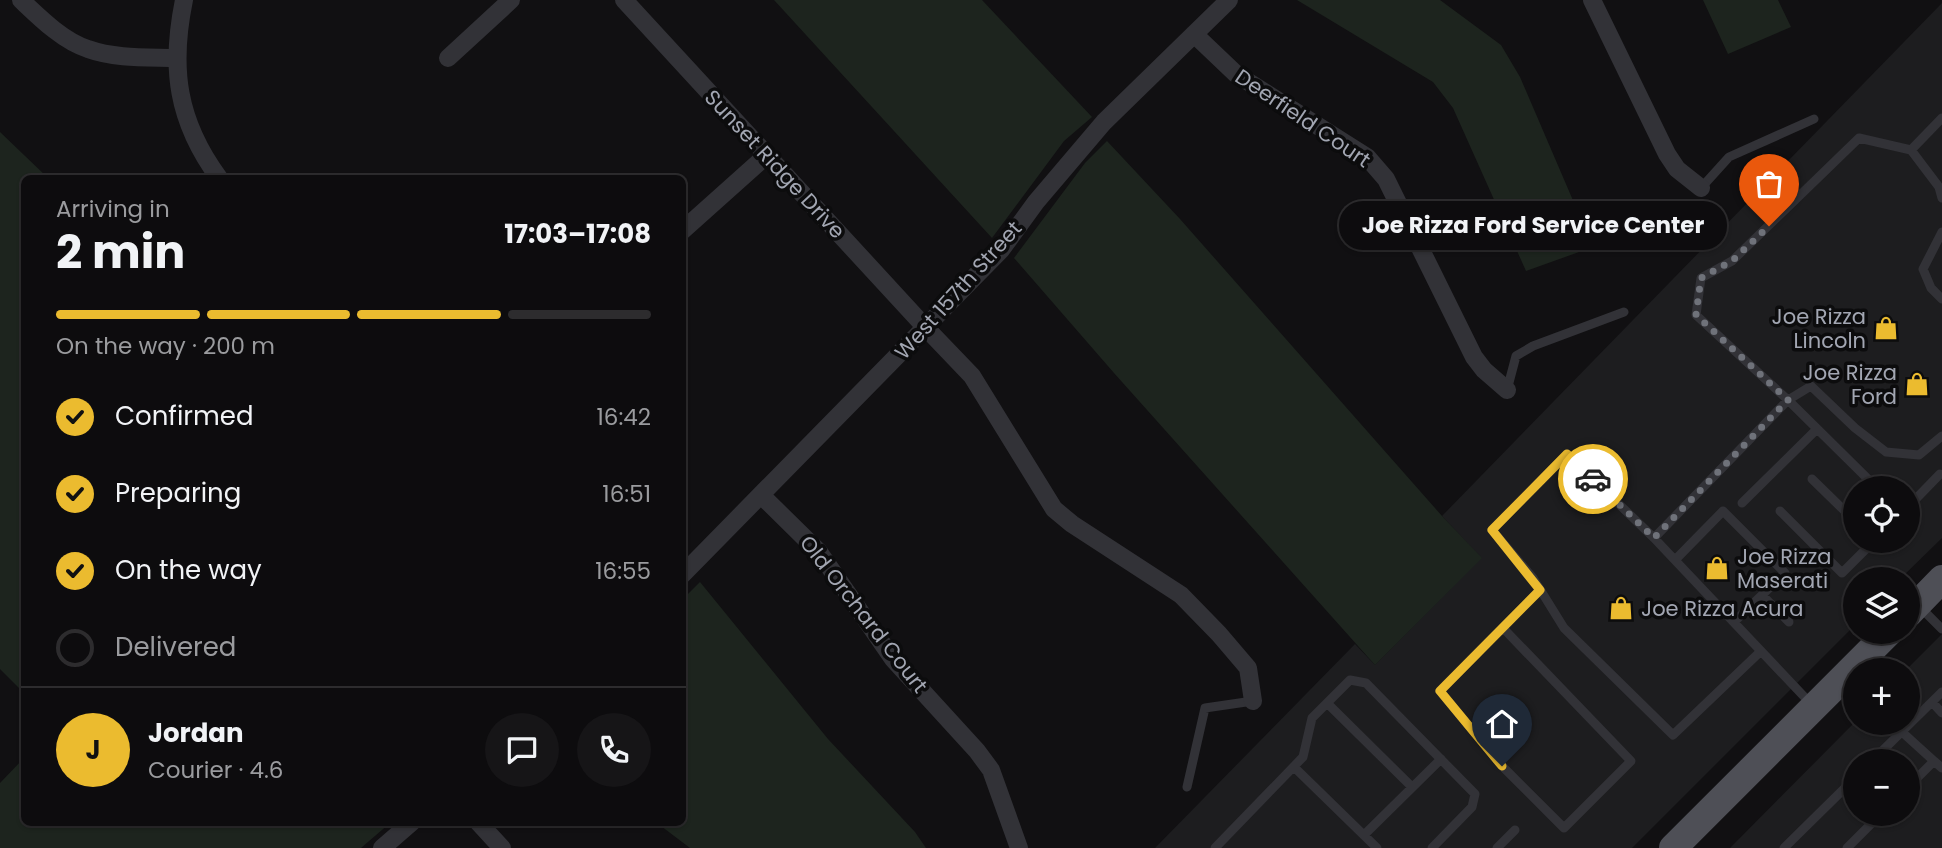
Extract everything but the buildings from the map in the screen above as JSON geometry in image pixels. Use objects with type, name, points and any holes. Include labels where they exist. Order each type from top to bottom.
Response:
[{"type":"main road","points":[[1920,601],[1942,579]]},
{"type":"main road","points":[[1673,848],[1877,644]]},
{"type":"street","points":[[21,0],[42,20],[86,49],[129,56],[177,58]]},
{"type":"street","points":[[184,0],[177,33],[182,105],[192,133],[217,175]]},
{"type":"street","points":[[448,58],[511,0]]},
{"type":"street","name":"Sunset Ridge Drive","points":[[624,0],[972,376],[1054,509],[1072,524],[1181,595],[1248,668],[1253,701]]},
{"type":"street","name":"West 157th Street","points":[[686,571],[1001,250],[1036,202],[1104,122],[1228,0]]},
{"type":"street","points":[[1592,0],[1667,154],[1677,169],[1701,188]]},
{"type":"street","name":"Deerfield Court","points":[[1194,34],[1236,74],[1367,158],[1386,179],[1474,358],[1507,390]]},
{"type":"street","points":[[686,227],[767,155]]},
{"type":"street","name":"Old Orchard Court","points":[[761,495],[819,552],[893,659],[991,770],[1019,848]]},
{"type":"street","points":[[382,848],[407,826]]},
{"type":"street","points":[[482,826],[502,848]]},
{"type":"lane","points":[[1911,150],[1942,118]]},
{"type":"lane","points":[[1701,188],[1730,157],[1814,119]]},
{"type":"lane","points":[[1865,476],[1696,315],[1701,278],[1732,261],[1859,138],[1911,150],[1938,187],[1942,198]]},
{"type":"lane","points":[[1942,232],[1923,269],[1931,288],[1942,299]]},
{"type":"lane","points":[[1507,390],[1516,356],[1532,346],[1624,312]]},
{"type":"lane","points":[[1654,538],[1788,400],[1811,386],[1855,428],[1886,452],[1919,454],[1942,436]]},
{"type":"lane","points":[[1742,503],[1817,429]]},
{"type":"lane","points":[[1761,651],[1674,735],[1564,628],[1540,590],[1492,530],[1567,454],[1654,538],[1734,622],[1814,707]]},
{"type":"lane","points":[[1920,495],[1940,474]]},
{"type":"lane","points":[[1812,479],[1843,510]]},
{"type":"lane","points":[[1675,560],[1723,511],[1785,573],[1734,622]]},
{"type":"lane","points":[[1780,511],[1842,573],[1862,553]]},
{"type":"lane","points":[[1503,628],[1631,761],[1564,828],[1502,766],[1440,691],[1540,590]]},
{"type":"lane","points":[[1762,595],[1789,622]]},
{"type":"lane","points":[[1920,614],[1942,629]]},
{"type":"lane","points":[[1215,848],[1303,757],[1312,718],[1350,680],[1366,683],[1475,794],[1472,807],[1432,848]]},
{"type":"lane","points":[[1920,714],[1942,692]]},
{"type":"lane","points":[[1187,787],[1205,708],[1253,701]]},
{"type":"lane","points":[[1932,702],[1942,713]]},
{"type":"lane","points":[[1327,703],[1412,788]]},
{"type":"lane","points":[[1884,749],[1899,735]]},
{"type":"lane","points":[[1905,735],[1942,768]]},
{"type":"lane","points":[[1364,835],[1441,759]]},
{"type":"lane","points":[[1920,775],[1934,761]]},
{"type":"lane","points":[[1294,767],[1377,848]]},
{"type":"lane","points":[[1791,846],[1843,791]]},
{"type":"lane","points":[[1847,848],[1869,826]]},
{"type":"lane","points":[[1497,848],[1515,830]]},
{"type":"shaded area","points":[[774,0],[982,0],[1092,117],[1064,141],[992,238]]},
{"type":"shaded area","points":[[1297,0],[1440,0],[1501,45],[1520,77],[1593,247],[1526,271],[1453,108],[1433,82]]},
{"type":"shaded area","points":[[1703,0],[1778,0],[1791,27],[1728,54]]},
{"type":"shaded area","points":[[1942,3],[1942,538],[1912,567],[1843,567],[1843,637],[1632,848],[1155,848],[1355,644],[1375,665],[1481,558],[1442,516]]},
{"type":"shaded area","points":[[0,132],[45,175],[21,175],[21,690],[0,669]]},
{"type":"shaded area","points":[[1107,141],[1180,219],[1482,558],[1375,665],[1014,258],[1085,163]]},
{"type":"shaded area","points":[[700,582],[828,739],[915,832],[926,848],[690,848],[661,826],[686,826],[686,596]]},
{"type":"shaded area","points":[[1942,634],[1942,848],[1730,848],[1843,734],[1920,735],[1918,658]]},
{"type":"shaded area","points":[[21,761],[21,826],[387,826],[361,848],[0,848],[0,783]]},
{"type":"way so far","points":[[1593,479],[1654,538],[1788,400],[1696,315],[1701,278],[1732,261],[1769,226]]},
{"type":"place","name":"Joe Rizza Ford Service Center","points":[[1769,226]]},
{"type":"place","name":"Joe Rizza Lincoln","points":[[1886,328]]},
{"type":"place","name":"Joe Rizza Ford","points":[[1917,384]]},
{"type":"place","name":"Joe Rizza Maserati","points":[[1717,568]]},
{"type":"place","name":"Joe Rizza Acura","points":[[1621,608]]},
{"type":"route","points":[[1502,766],[1440,691],[1540,590],[1492,530],[1567,454],[1593,479]]}]
